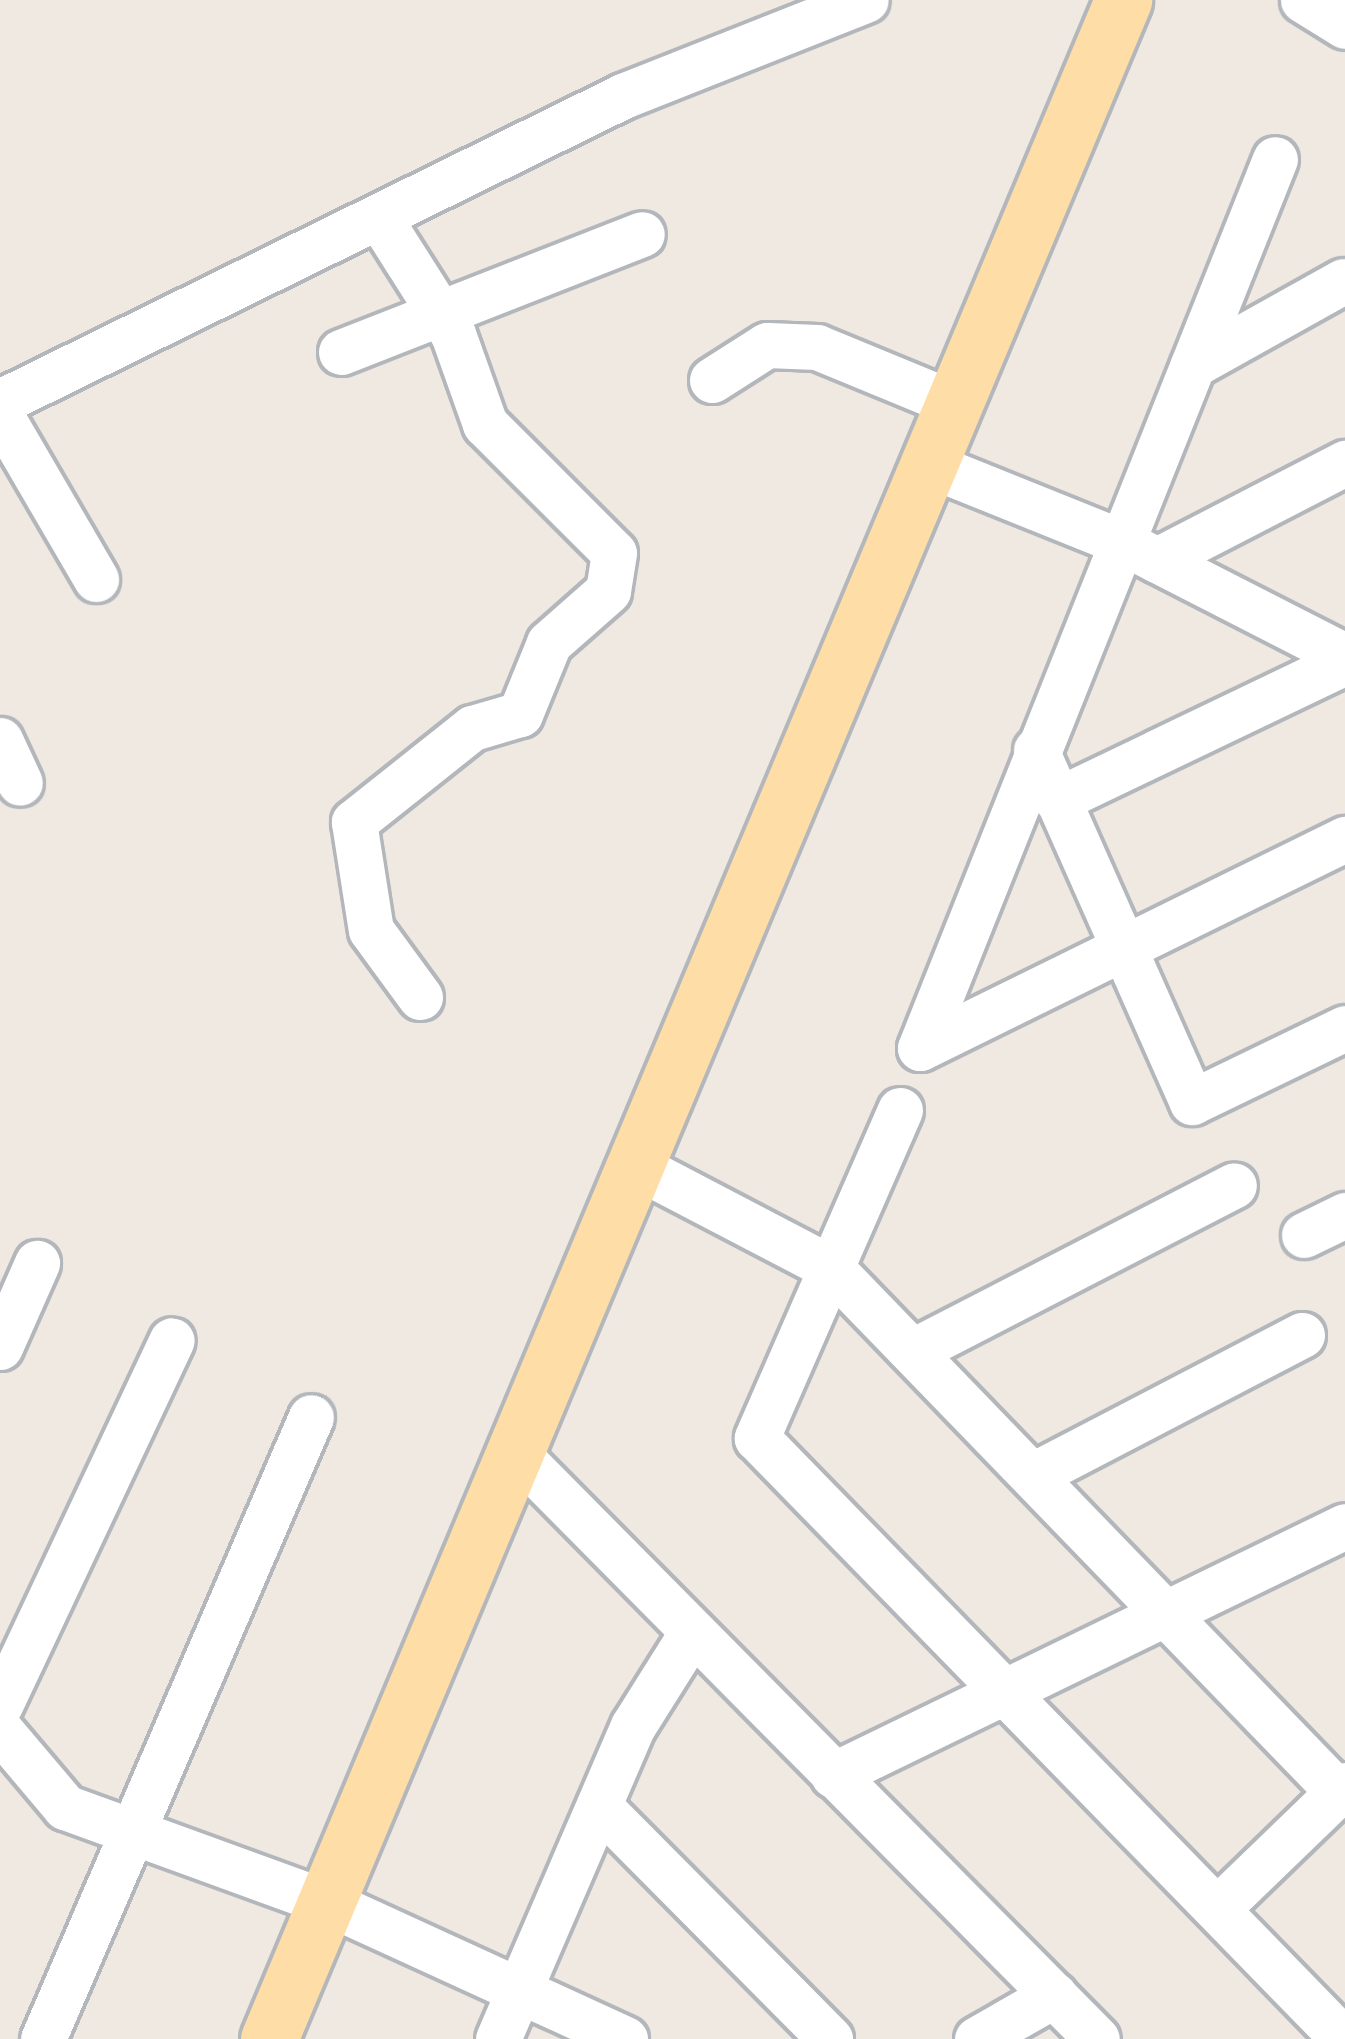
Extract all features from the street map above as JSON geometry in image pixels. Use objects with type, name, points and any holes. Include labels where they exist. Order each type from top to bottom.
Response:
[{"type":"main road","points":[[268,2039],[1123,0]]},
{"type":"street","points":[[0,402],[623,96],[866,0]]},
{"type":"street","points":[[1275,159],[1192,365],[1139,551],[1036,751],[920,1048],[1345,839]]},
{"type":"street","points":[[380,219],[434,311],[485,424],[614,553],[615,575],[549,643],[520,714],[472,728],[354,822],[362,905],[383,956],[419,997]]},
{"type":"street","points":[[341,352],[434,311],[642,234]]},
{"type":"street","points":[[1192,365],[1343,281]]},
{"type":"street","points":[[712,380],[766,345],[818,347],[955,404]]},
{"type":"street","points":[[0,414],[96,579]]},
{"type":"street","points":[[1139,551],[1345,463]]},
{"type":"street","points":[[930,465],[1139,551],[1345,659]]},
{"type":"street","points":[[1058,800],[1345,659]]},
{"type":"street","points":[[0,740],[20,783]]},
{"type":"street","points":[[1036,751],[1192,1102],[1345,1028]]},
{"type":"street","points":[[900,1109],[757,1438],[1340,2027]]},
{"type":"street","points":[[636,1166],[831,1268],[1341,1789],[1218,1908]]},
{"type":"street","points":[[913,1351],[1234,1185]]},
{"type":"street","points":[[1304,1235],[1345,1215]]},
{"type":"street","points":[[0,1347],[37,1263]]},
{"type":"street","points":[[1035,1474],[1302,1335]]},
{"type":"street","points":[[0,1705],[172,1340]]},
{"type":"street","points":[[43,2039],[311,1417]]},
{"type":"street","points":[[515,1453],[1097,2039]]},
{"type":"street","points":[[833,1775],[1170,1611],[1336,1544]]},
{"type":"street","points":[[498,2039],[599,1806],[692,1632]]},
{"type":"street","points":[[0,1730],[65,1808],[326,1902],[625,2039]]},
{"type":"street","points":[[599,1806],[830,2039]]},
{"type":"street","points":[[977,2039],[1054,1995]]}]
